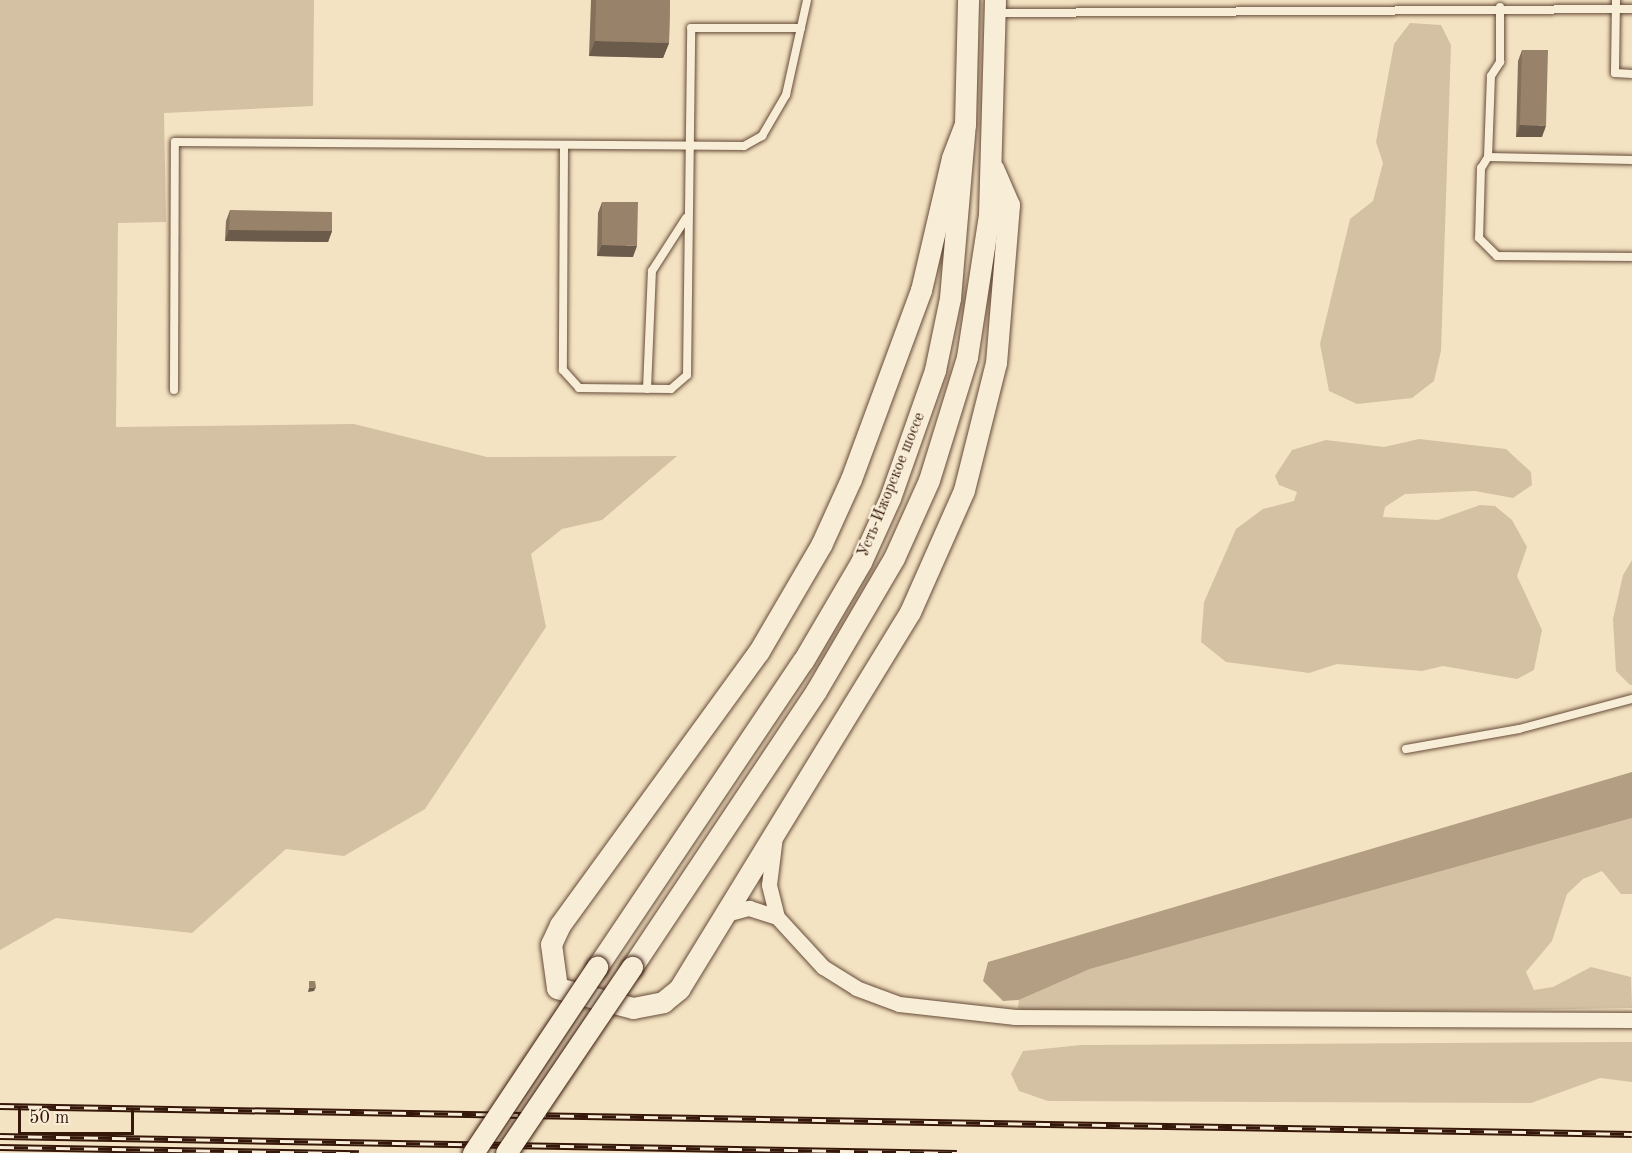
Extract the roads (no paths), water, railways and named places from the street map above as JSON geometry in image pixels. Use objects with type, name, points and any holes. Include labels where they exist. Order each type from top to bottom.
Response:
[{"type":"street","name":"Усть-Ижорское шоссе","points":[[473,1153],[803,661],[861,562],[890,498],[935,370],[950,298],[965,124],[968,0]]},
{"type":"street","name":"Усть-Ижорское шоссе","points":[[506,1153],[816,691],[916,509],[967,357],[993,168],[995,7]]},
{"type":"street","points":[[965,124],[952,158],[921,290],[821,545],[759,651],[560,925],[551,944],[552,979],[557,988],[633,1008],[663,1002],[679,989],[775,836],[910,612],[964,490],[1002,319],[1009,205],[993,168]]},
{"type":"street","points":[[775,836],[770,885],[777,917]]},
{"type":"street","points":[[726,914],[749,908],[777,917],[823,967],[856,988],[899,1004],[1015,1017],[1632,1020]]},
{"type":"lane","points":[[174,390],[175,142],[564,147],[744,146],[762,136],[786,95],[807,0]]},
{"type":"lane","points":[[995,7],[1500,7],[1519,4],[1616,4],[1632,9]]},
{"type":"lane","points":[[1616,4],[1615,73],[1632,74]]},
{"type":"lane","points":[[1500,7],[1500,62],[1491,76],[1488,157],[1482,168],[1479,238],[1497,256],[1632,257]]},
{"type":"lane","points":[[564,147],[563,370],[579,388],[671,389],[687,375],[686,146],[691,28],[801,28]]},
{"type":"lane","points":[[1488,157],[1632,160]]},
{"type":"lane","points":[[647,389],[652,272],[687,216]]},
{"type":"lane","points":[[1406,749],[1519,729],[1632,699]]},
{"type":"railway","points":[[0,1106],[1632,1134]]},
{"type":"railway","points":[[0,1136],[957,1153]]},
{"type":"railway","points":[[0,1147],[359,1153]]}]
